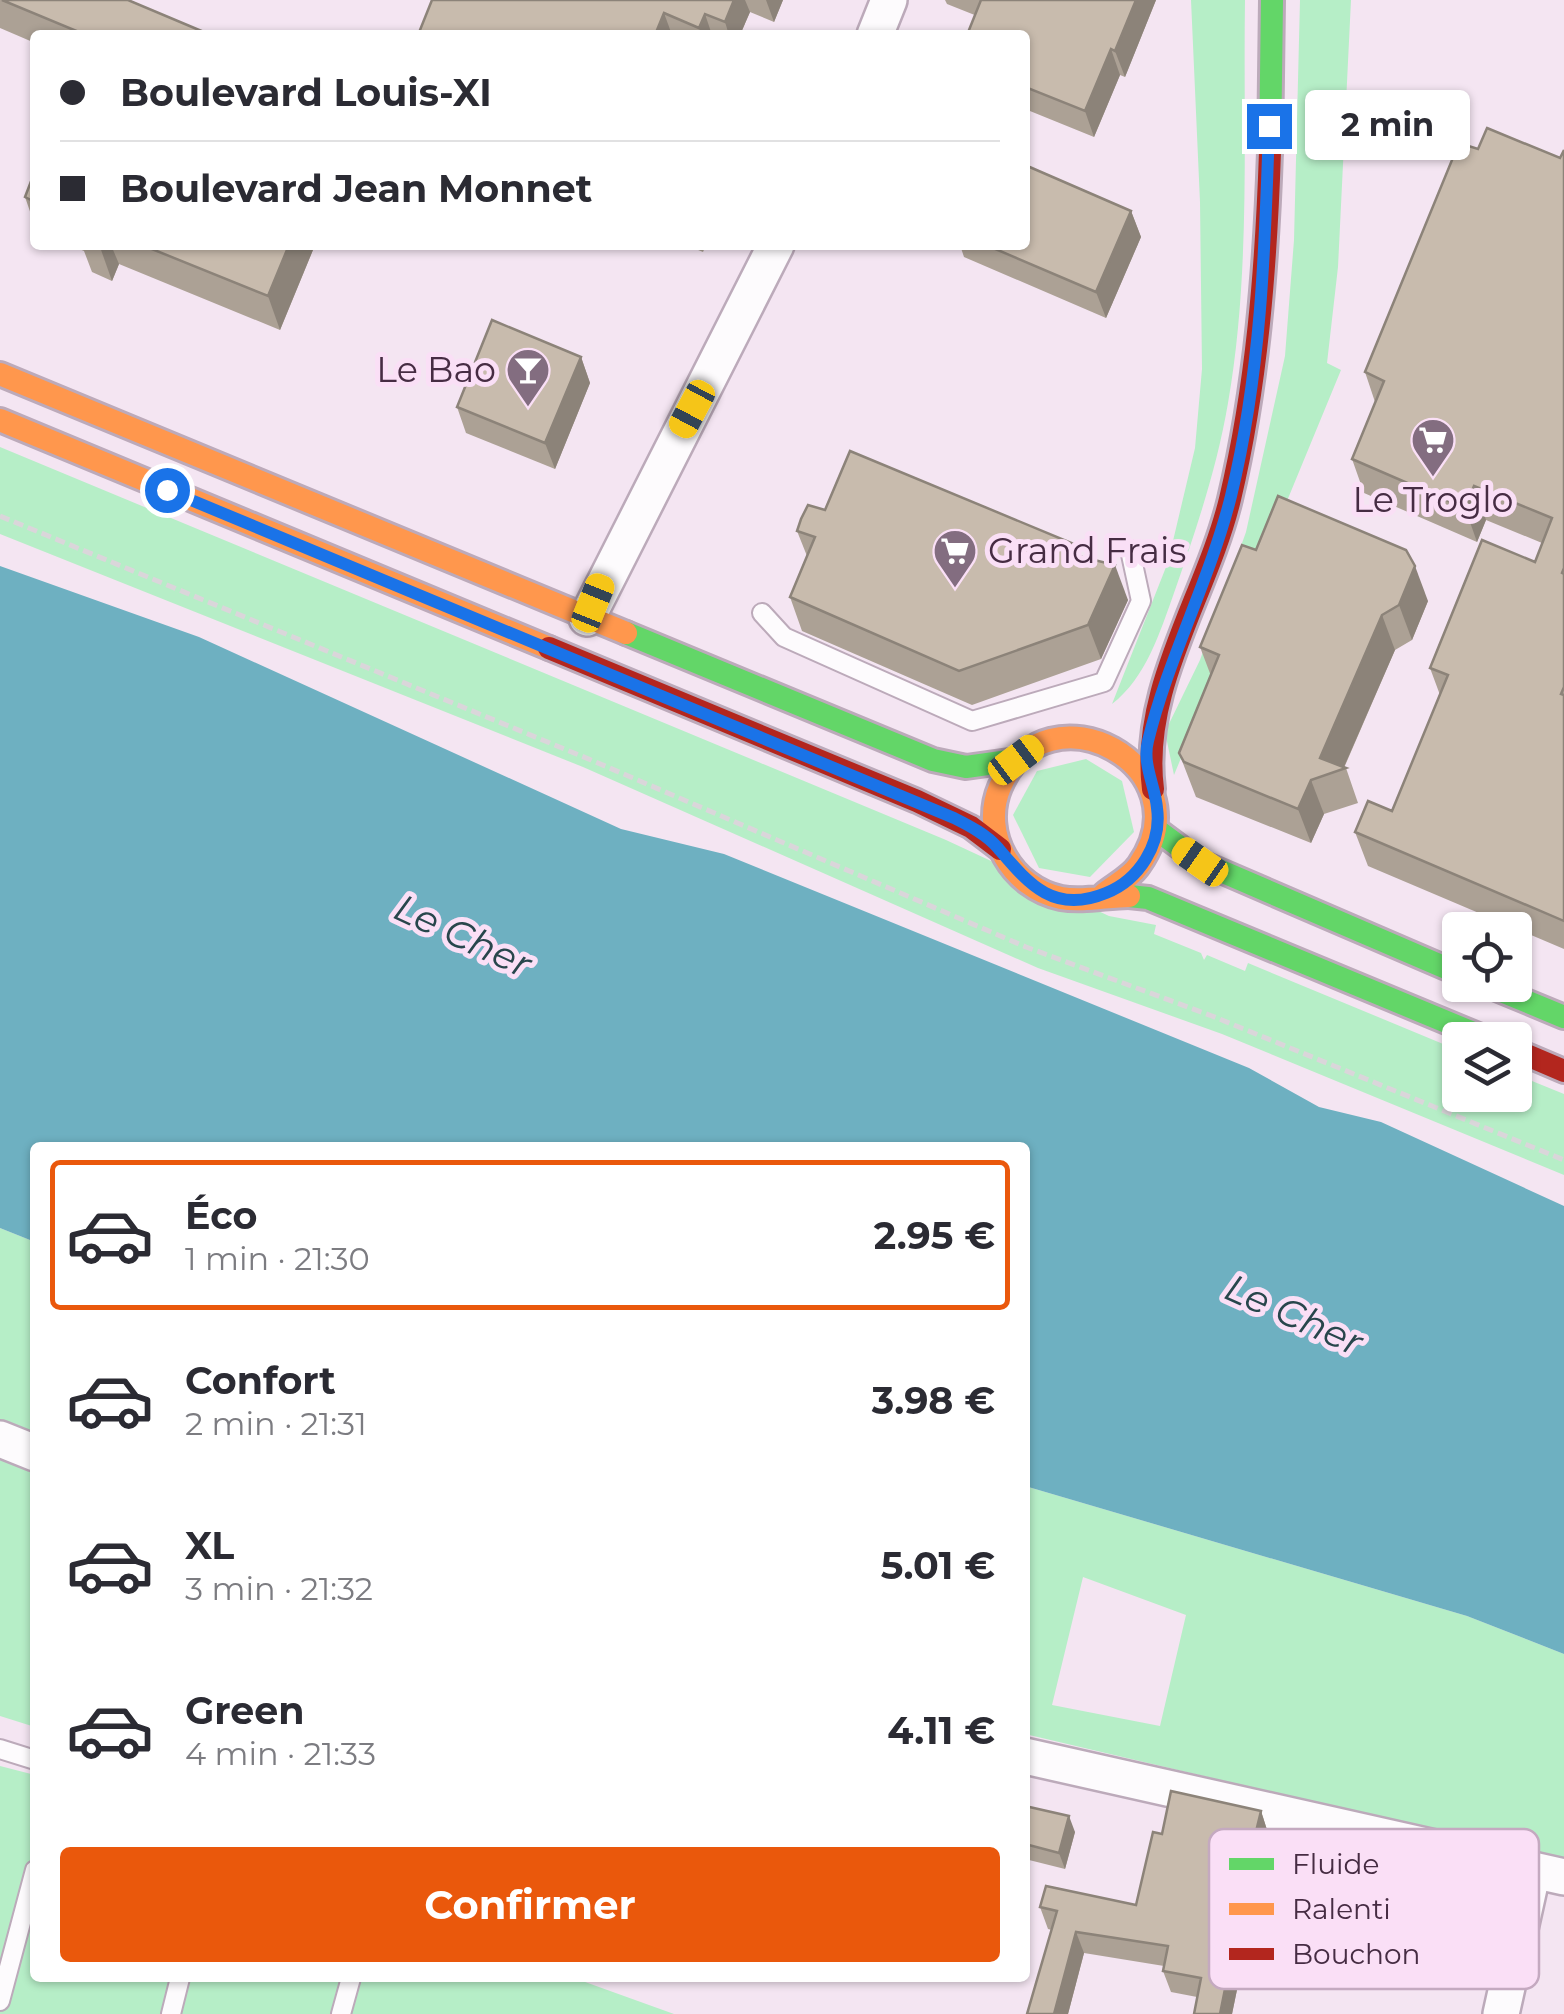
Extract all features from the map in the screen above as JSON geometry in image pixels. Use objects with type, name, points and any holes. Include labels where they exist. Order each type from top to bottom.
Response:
[{"type":"main road","points":[[1104,894],[1140,869],[1157,830],[1147,745],[1230,497],[1257,355],[1264,281],[1272,0]]},
{"type":"main road","points":[[0,374],[933,760],[966,767],[1016,760],[1048,741],[1085,736],[1126,719],[1162,674],[1196,608]]},
{"type":"main road","points":[[0,420],[917,801],[971,826],[1000,849],[1025,882],[1043,892],[1063,898],[1104,894],[1148,898],[1447,1022]]},
{"type":"main road","points":[[1085,736],[1126,753],[1153,789]]},
{"type":"main road","points":[[1000,849],[994,826],[995,802],[1016,760]]},
{"type":"main road","points":[[1157,830],[1200,862],[1442,966]]},
{"type":"main road","points":[[1530,1002],[1564,1016]]},
{"type":"main road","points":[[1532,1057],[1564,1070]]},
{"type":"street","points":[[876,30],[889,0]]},
{"type":"street","points":[[587,618],[773,250]]},
{"type":"street","points":[[0,1439],[30,1450]]},
{"type":"street","points":[[1030,1757],[1352,1829]]},
{"type":"street","points":[[1539,1902],[1549,1873]]},
{"type":"street","points":[[1501,2014],[1510,1989]]},
{"type":"lane","points":[[762,612],[784,638],[972,721],[1104,682],[1141,601],[1130,550]]},
{"type":"lane","points":[[0,1749],[30,1758]]},
{"type":"lane","points":[[0,2001],[30,1889]]},
{"type":"lane","points":[[171,2014],[179,1982]]},
{"type":"lane","points":[[341,2014],[350,1982]]},
{"type":"path","points":[[0,516],[610,767],[1026,947],[1212,1016],[1564,1160]]},
{"type":"green space","points":[[1191,0],[1245,0],[1244,202],[1235,354],[1218,451],[1174,593],[1143,668],[1112,704],[1168,562],[1195,448],[1202,369]]},
{"type":"green space","points":[[1300,0],[1351,0],[1338,267],[1327,363],[1341,370],[1174,775],[1165,732],[1200,660],[1246,532],[1285,356],[1294,240]]},
{"type":"green space","points":[[0,447],[946,840],[1109,916],[1156,925],[1154,934],[1201,953],[1204,960],[1207,955],[1245,971],[1248,963],[1442,1044],[1442,1112],[1532,1112],[1532,1081],[1564,1094],[1564,1175],[1222,1034],[1038,968],[583,767],[0,534]]},
{"type":"green space","points":[[1086,759],[1122,781],[1134,832],[1090,877],[1039,868],[1013,815],[1037,771]]},
{"type":"green space","points":[[0,1228],[30,1240],[30,1431],[0,1420]]},
{"type":"green space","points":[[0,1456],[30,1467],[30,1725],[0,1716]]},
{"type":"green space","points":[[1030,1487],[1467,1616],[1564,1654],[1564,1861],[1539,1855],[1539,1829],[1428,1829],[1030,1735]],"holes":[[[1083,1577],[1186,1615],[1160,1726],[1052,1705]]]},
{"type":"green space","points":[[0,1766],[30,1774],[30,1982],[585,1982],[674,2014],[0,2014]]},
{"type":"water","name":"Le Cher","points":[[0,566],[199,637],[621,829],[724,854],[1249,1068],[1319,1107],[1381,1122],[1564,1206],[1564,1654],[1467,1616],[1030,1487],[1030,1142],[30,1142],[30,1240],[0,1228]]},
{"type":"building","points":[[2,0],[128,0],[199,30],[74,30]]},
{"type":"building","points":[[432,0],[734,0],[725,22],[705,14],[699,28],[664,13],[657,30],[420,30]]},
{"type":"building","points":[[981,0],[1136,0],[1085,111],[1030,89],[1030,30],[969,30]]},
{"type":"building","points":[[1487,128],[1560,158],[1564,150],[1564,921],[1355,832],[1368,801],[1392,811],[1448,675],[1430,668],[1482,540],[1535,562],[1552,518],[1474,486],[1465,508],[1352,459],[1384,381],[1365,372],[1459,143],[1478,149]]},
{"type":"building","points":[[1030,167],[1131,211],[1096,292],[998,250],[1030,250]]},
{"type":"building","points":[[154,250],[287,250],[268,296]]},
{"type":"building","name":"Le Bao","points":[[492,320],[581,357],[545,443],[457,407]]},
{"type":"building","name":"Grand Frais","points":[[850,451],[1081,547],[1078,556],[1115,565],[1088,625],[959,671],[790,597],[815,537],[797,531],[801,519],[808,505],[825,510]]},
{"type":"building","points":[[1278,496],[1406,550],[1415,566],[1399,605],[1382,615],[1320,758],[1346,768],[1311,780],[1298,809],[1184,762],[1179,753],[1219,655],[1200,647],[1242,545],[1256,550]]},
{"type":"building","points":[[1171,1791],[1261,1811],[1257,1829],[1209,1829],[1209,1989],[1225,1989],[1220,2014],[1194,2014],[1201,1978],[1163,1971],[1168,1946],[1076,1932],[1054,2014],[1027,2014],[1057,1911],[1040,1907],[1046,1886],[1136,1905],[1153,1832],[1162,1834]]},
{"type":"building","points":[[1030,1807],[1069,1816],[1059,1853],[1030,1845]]},
{"type":"traffic: fast","points":[[1270,152],[1272,0]]},
{"type":"traffic: fast","points":[[626,633],[933,760],[966,767],[1016,760]]},
{"type":"traffic: fast","points":[[1157,830],[1200,862],[1442,966]]},
{"type":"traffic: fast","points":[[1129,896],[1148,898],[1447,1022]]},
{"type":"traffic: fast","points":[[1528,1002],[1564,1017]]},
{"type":"traffic: slow","points":[[0,374],[626,633]]},
{"type":"traffic: slow","points":[[0,420],[549,648]]},
{"type":"traffic: slow","points":[[1104,894],[1139,865],[1155,829],[1153,796],[1137,769],[1113,749],[1082,738],[1051,740],[1022,755],[1000,787],[994,823],[1005,856],[1028,883],[1061,898],[1129,896]]},
{"type":"traffic: jam","points":[[1153,789],[1156,715],[1178,642],[1220,535],[1247,413],[1259,327],[1270,152]]},
{"type":"traffic: jam","points":[[549,648],[917,801],[971,827],[1000,849]]},
{"type":"traffic: jam","points":[[1532,1057],[1564,1071]]},
{"type":"place","name":"Le Bao","points":[[528,408]]},
{"type":"place","name":"Le Troglo","points":[[1433,478]]},
{"type":"place","name":"Grand Frais","points":[[955,589]]},
{"type":"route","points":[[167,490],[917,801],[971,826],[1000,849],[1025,882],[1043,892],[1084,899],[1104,894],[1124,884],[1151,851],[1158,809],[1146,760],[1147,745],[1210,569],[1238,466],[1262,318],[1269,126]]}]
